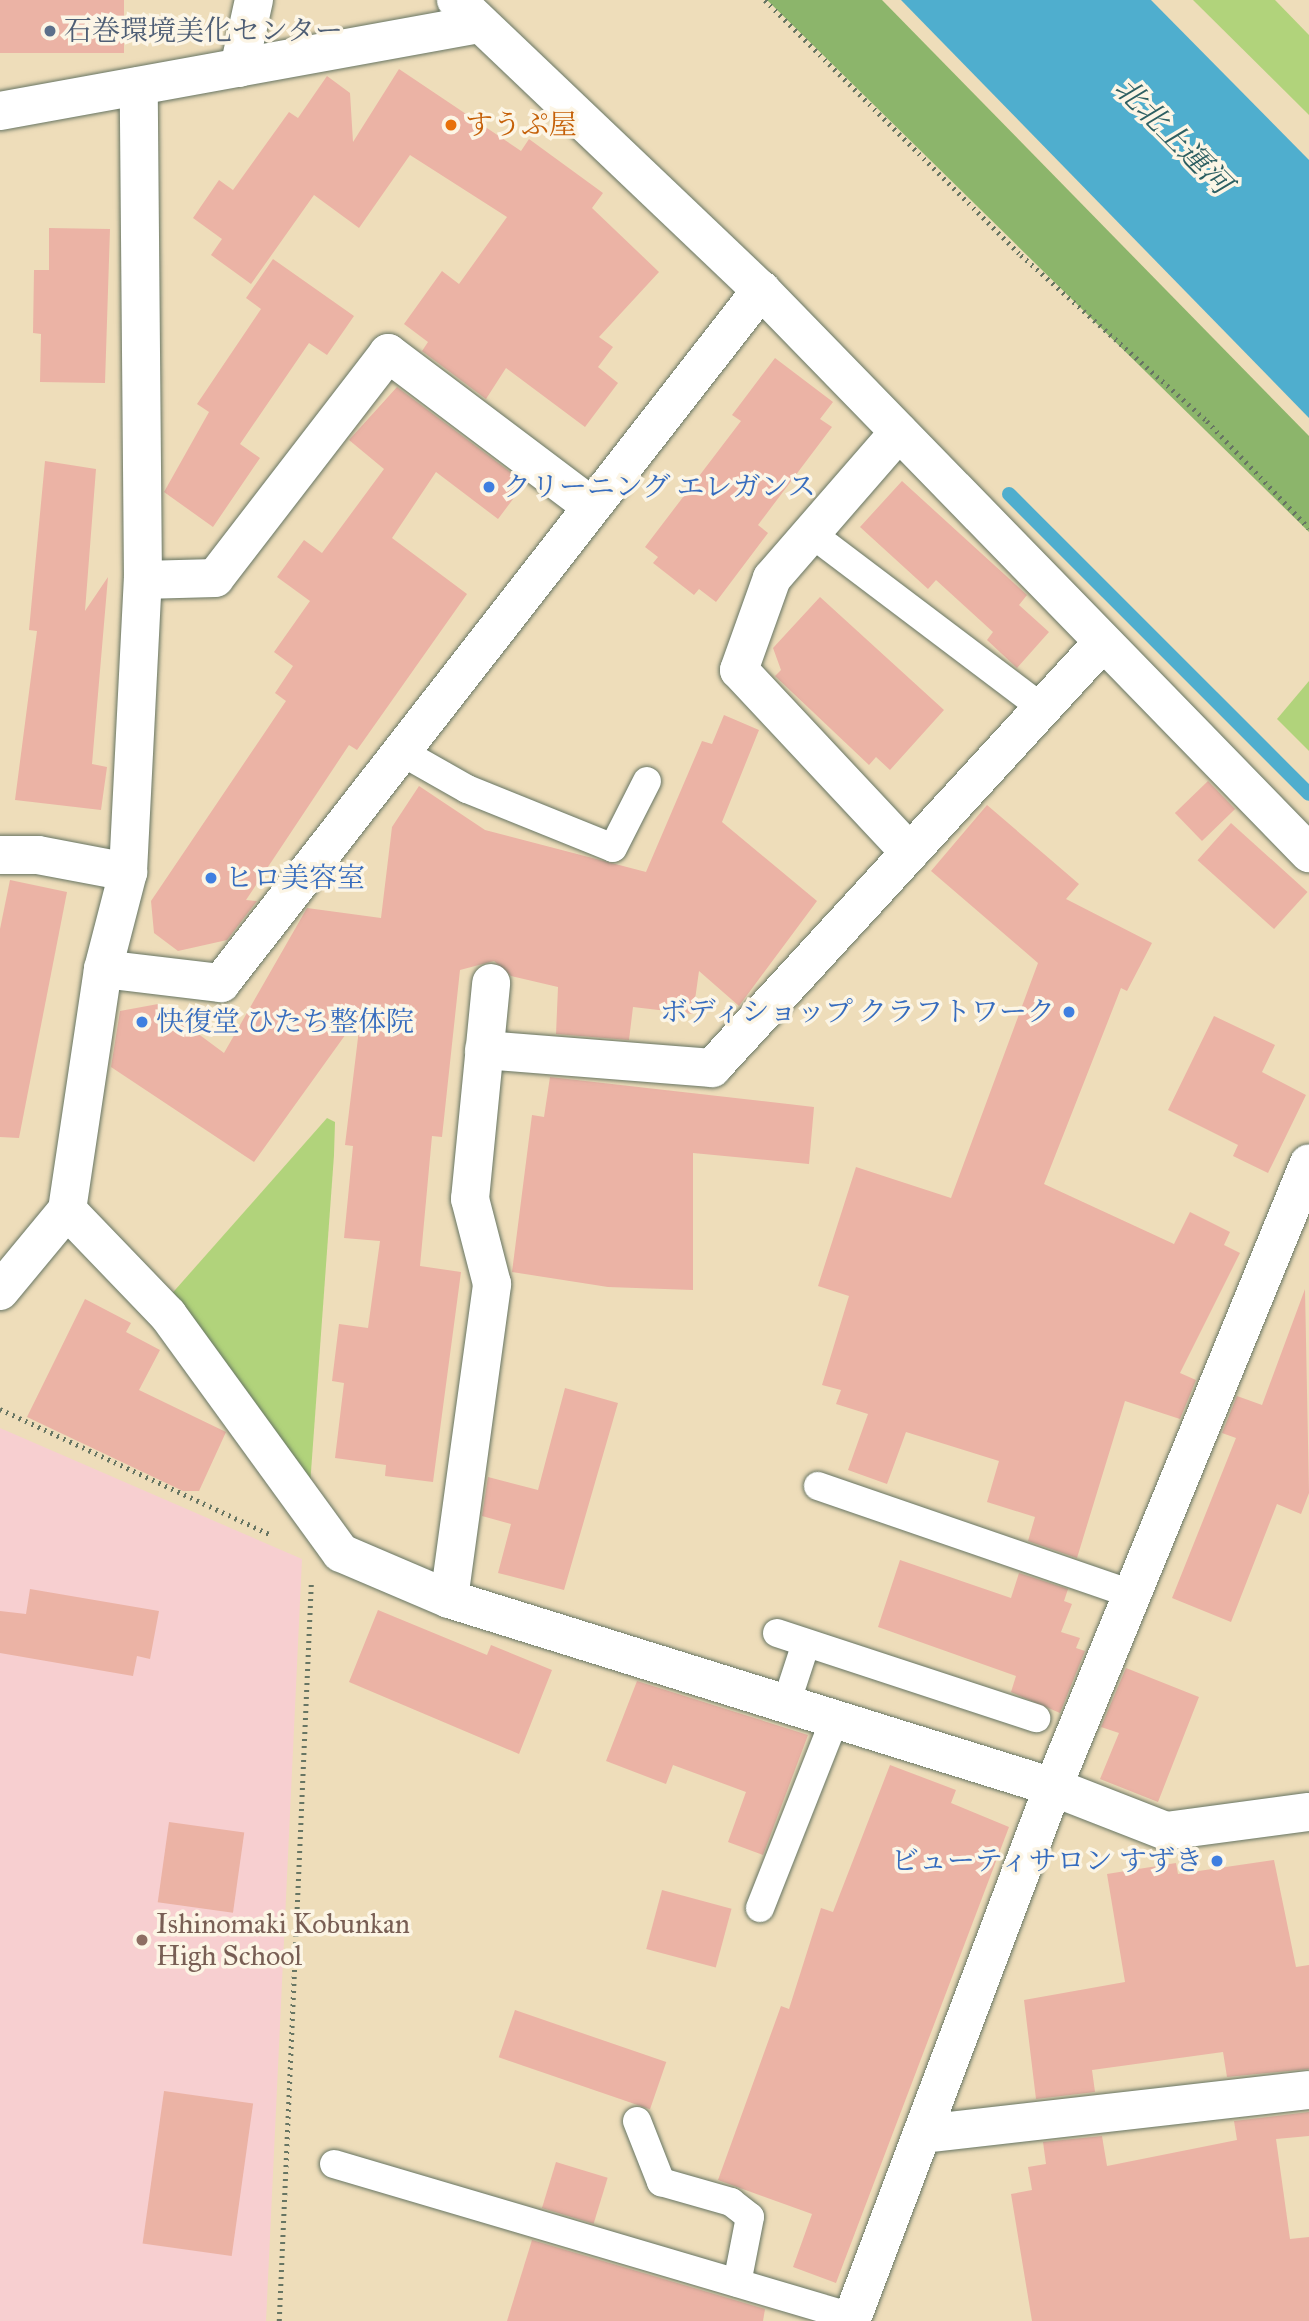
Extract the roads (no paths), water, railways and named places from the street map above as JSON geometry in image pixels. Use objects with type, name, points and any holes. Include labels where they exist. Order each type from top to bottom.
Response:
[{"type":"street","points":[[239,68],[254,0]]},
{"type":"street","points":[[0,111],[239,68],[468,12],[761,290],[1309,853]]},
{"type":"street","points":[[0,1291],[67,1210],[103,969],[128,872],[143,580],[139,86]]},
{"type":"street","points":[[103,969],[221,983],[590,505],[761,290]]},
{"type":"street","points":[[143,580],[215,578],[388,353],[590,505]]},
{"type":"street","points":[[899,432],[772,578],[740,670],[910,853]]},
{"type":"street","points":[[484,1050],[712,1068],[1103,642]]},
{"type":"street","points":[[0,855],[38,855],[128,872]]},
{"type":"street","points":[[449,1599],[492,1284],[470,1199],[491,984]]},
{"type":"street","points":[[852,2319],[1053,1787],[1309,1163]]},
{"type":"street","points":[[67,1210],[167,1315],[341,1553],[449,1599],[1053,1787],[1166,1831],[1309,1812]]},
{"type":"street","points":[[923,2134],[1309,2090]]},
{"type":"lane","points":[[812,534],[1042,708]]},
{"type":"lane","points":[[400,751],[467,789],[613,848],[646,781]]},
{"type":"lane","points":[[818,1486],[1132,1594]]},
{"type":"lane","points":[[777,1633],[1036,1718]]},
{"type":"lane","points":[[786,1703],[806,1643]]},
{"type":"lane","points":[[760,1908],[835,1719]]},
{"type":"lane","points":[[637,2121],[661,2182],[731,2202],[750,2217],[737,2283]]},
{"type":"lane","points":[[334,2164],[852,2319]]},
{"type":"water","name":"北北上運河","points":[[901,0],[1151,0],[1309,160],[1309,418]]},
{"type":"waterway","points":[[1009,494],[1309,794]]},
{"type":"place","name":"石巻環境美化センター","points":[[50,31]]},
{"type":"place","name":"すうぷ屋","points":[[451,125]]},
{"type":"place","name":"クリーニング エレガンス","points":[[489,487]]},
{"type":"place","name":"ヒロ美容室","points":[[211,878]]},
{"type":"place","name":"ボディショップ クラフトワーク","points":[[1069,1012]]},
{"type":"place","name":"快復堂 ひたち整体院","points":[[142,1022]]},
{"type":"place","name":"ビューティサロン すずき","points":[[1217,1861]]},
{"type":"place","name":"Ishinomaki Kobunkan High School","points":[[142,1940]]}]
